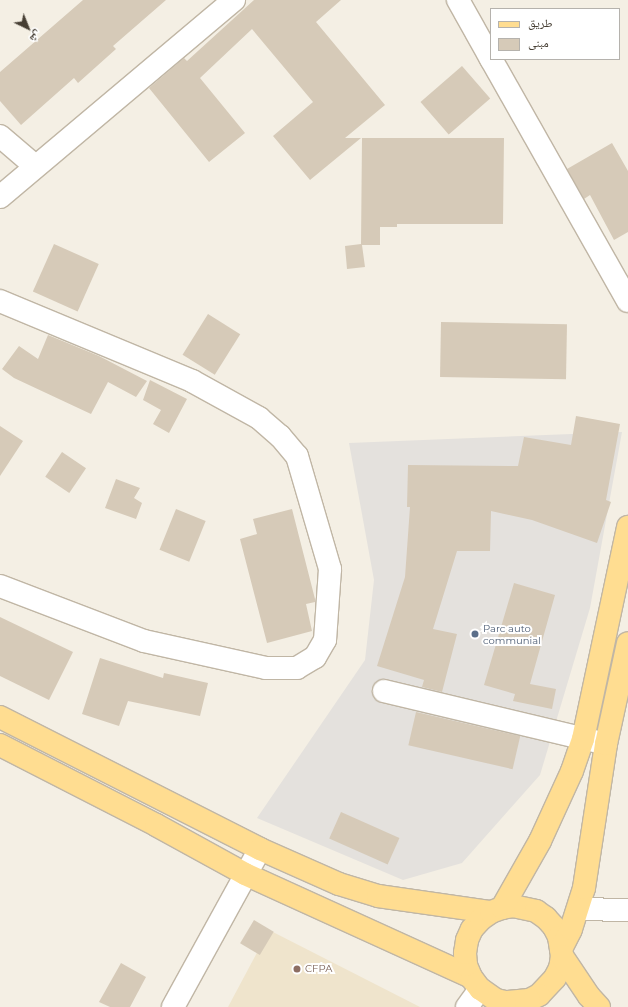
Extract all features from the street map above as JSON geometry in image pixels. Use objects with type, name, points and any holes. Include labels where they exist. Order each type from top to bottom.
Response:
[{"type":"main road","points":[[497,910],[540,841],[572,771],[583,739],[628,527]]},
{"type":"main road","points":[[0,745],[156,825],[245,874],[475,983],[496,1000],[510,1005],[529,1000],[544,992],[556,978],[560,968],[562,952],[579,909],[586,875],[606,744],[628,642]]},
{"type":"main road","points":[[0,716],[260,849],[358,891],[398,899],[497,910]]},
{"type":"main road","points":[[475,983],[466,965],[465,953],[467,940],[472,929],[481,919],[497,910],[513,906],[536,912],[546,918],[554,927],[559,937],[562,952],[589,996],[599,1007]]},
{"type":"street","points":[[0,197],[234,0]]},
{"type":"street","points":[[458,0],[490,57]]},
{"type":"street","points":[[492,60],[628,301]]},
{"type":"street","points":[[0,136],[35,166]]},
{"type":"street","points":[[0,301],[192,381],[259,418],[280,436],[297,456],[330,569],[325,640],[315,656],[297,668],[266,668],[144,641],[0,586]]},
{"type":"street","points":[[384,691],[606,744]]},
{"type":"street","points":[[173,1007],[260,849]]},
{"type":"street","points":[[579,909],[628,910]]},
{"type":"street","points":[[467,1007],[475,983]]},
{"type":"shaded area","name":"Parc auto communial","points":[[622,432],[590,608],[540,775],[462,863],[403,880],[257,818],[365,660],[374,580],[349,443]]},
{"type":"shaded area","name":"CFPA","points":[[269,930],[420,1007],[228,1007]]},
{"type":"building","points":[[83,0],[166,0],[113,46],[116,49],[78,83],[74,78],[21,125],[0,101],[0,72]]},
{"type":"building","points":[[254,0],[341,0],[316,22],[385,105],[345,138],[361,138],[310,180],[273,136],[313,102],[252,29],[200,78],[245,133],[209,162],[149,88],[184,58],[187,61]]},
{"type":"building","points":[[462,66],[490,98],[449,135],[420,102]]},
{"type":"building","points":[[362,138],[504,138],[503,224],[397,224],[397,227],[380,227],[380,245],[362,245],[365,267],[347,269],[345,246],[361,244]]},
{"type":"building","points":[[612,143],[628,171],[628,232],[614,240],[590,195],[584,199],[567,169]]},
{"type":"building","points":[[54,244],[99,264],[78,311],[33,292]]},
{"type":"building","points":[[208,314],[240,334],[215,375],[183,355]]},
{"type":"building","points":[[441,322],[567,324],[566,379],[440,377]]},
{"type":"building","points":[[48,335],[99,356],[147,381],[136,397],[108,382],[91,414],[14,378],[2,369],[19,346],[38,359]]},
{"type":"building","points":[[150,380],[187,399],[169,433],[153,424],[161,410],[143,400]]},
{"type":"building","points":[[576,416],[620,424],[606,500],[611,502],[597,543],[532,520],[491,511],[490,551],[457,551],[433,629],[457,634],[442,692],[422,687],[424,680],[377,666],[405,577],[410,507],[407,507],[408,465],[518,466],[524,437],[571,445]]},
{"type":"building","points":[[0,426],[23,441],[0,476]]},
{"type":"building","points":[[62,452],[86,468],[69,493],[45,477]]},
{"type":"building","points":[[116,479],[140,488],[134,498],[142,503],[136,519],[105,508]]},
{"type":"building","points":[[176,509],[206,521],[189,562],[160,550]]},
{"type":"building","points":[[292,509],[315,599],[315,602],[306,604],[312,631],[267,643],[240,539],[257,534],[253,519]]},
{"type":"building","points":[[514,583],[555,595],[530,684],[556,689],[552,709],[513,701],[515,694],[484,685]]},
{"type":"building","points":[[0,617],[73,652],[49,700],[0,676]]},
{"type":"building","points":[[100,658],[163,678],[164,673],[208,683],[200,716],[128,701],[119,726],[82,714]]},
{"type":"building","points":[[416,712],[520,736],[513,769],[408,745]]},
{"type":"building","points":[[341,812],[399,838],[388,865],[329,838]]},
{"type":"building","points":[[254,920],[274,932],[260,955],[240,943]]},
{"type":"building","points":[[121,963],[146,977],[130,1007],[110,1007],[99,1002]]},
{"type":"place","name":"Parc auto communial","points":[[475,634]]},
{"type":"place","name":"CFPA","points":[[297,969]]}]
